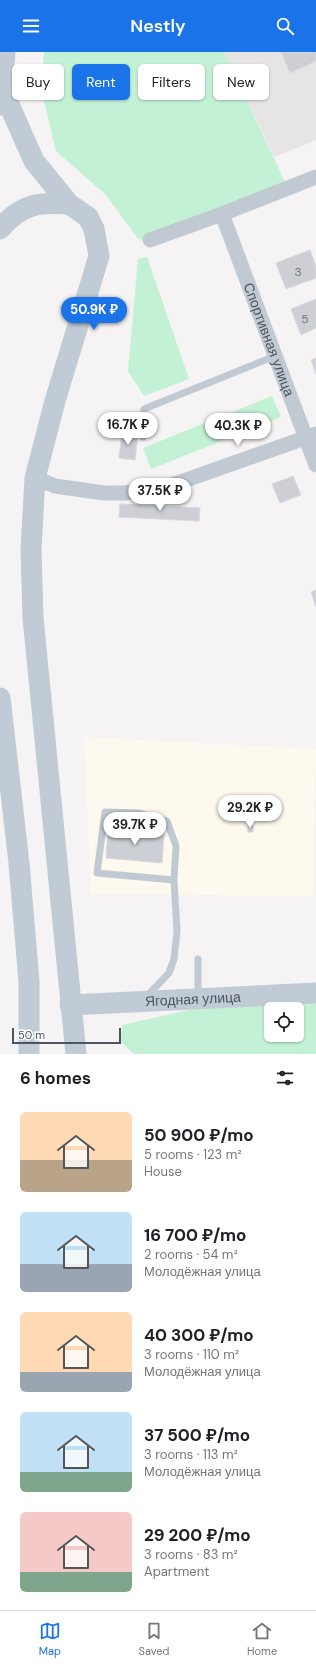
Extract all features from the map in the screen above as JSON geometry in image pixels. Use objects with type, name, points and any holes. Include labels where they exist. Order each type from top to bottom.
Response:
[{"type":"street","points":[[0,121],[1,94],[6,52]]},
{"type":"street","points":[[1,94],[34,161],[69,204],[88,217],[94,229],[99,256],[55,401],[35,478],[31,549],[33,618],[76,1054]]},
{"type":"street","points":[[150,240],[222,214],[316,177]]},
{"type":"street","points":[[0,229],[8,219],[24,207],[47,203],[69,204]]},
{"type":"street","name":"Спортивная улица","points":[[222,214],[275,356],[311,436],[316,465]]},
{"type":"street","points":[[35,478],[55,486],[104,493],[124,493],[170,486],[311,436]]},
{"type":"street","points":[[0,698],[19,863],[29,982],[28,1054]]},
{"type":"street","name":"Ягодная улица","points":[[70,1005],[316,993]]},
{"type":"lane","points":[[143,436],[144,409],[275,356]]},
{"type":"lane","points":[[142,1001],[170,973],[174,959],[177,931],[174,880],[176,846],[167,821],[139,813],[105,812],[97,873],[174,880]]},
{"type":"lane","points":[[198,959],[198,999]]},
{"type":"shaded area","points":[[224,52],[316,52],[316,140],[274,157],[247,100],[269,100],[269,64],[230,64]]},
{"type":"shaded area","points":[[84,737],[316,749],[313,896],[91,894]]},
{"type":"green space","points":[[44,52],[224,52],[230,64],[213,64],[213,100],[247,100],[285,182],[139,240],[106,195],[56,151],[44,100],[64,100],[64,64],[43,64]]},
{"type":"green space","points":[[147,257],[189,379],[144,396],[128,371],[138,259]]},
{"type":"green space","points":[[272,396],[281,417],[151,469],[143,448]]},
{"type":"green space","points":[[316,1000],[316,1054],[134,1054],[121,1042],[122,1025],[207,1006],[264,1003],[264,1042],[304,1042],[304,1002],[280,1002]]},
{"type":"building","points":[[281,52],[316,52],[316,61],[290,73]]},
{"type":"building","points":[[310,250],[316,266],[316,278],[286,289],[276,263]]},
{"type":"building","points":[[316,299],[316,328],[301,335],[291,309]]},
{"type":"building","points":[[316,358],[316,374],[311,360]]},
{"type":"building","points":[[122,432],[138,434],[135,460],[119,458]]},
{"type":"building","points":[[293,476],[301,495],[280,503],[272,484]]},
{"type":"building","points":[[120,504],[200,508],[199,521],[119,517]]},
{"type":"building","points":[[316,590],[316,607],[311,592]]},
{"type":"building","points":[[248,825],[253,826],[253,832],[248,832]]},
{"type":"building","points":[[108,829],[164,834],[162,863],[106,858]]}]
